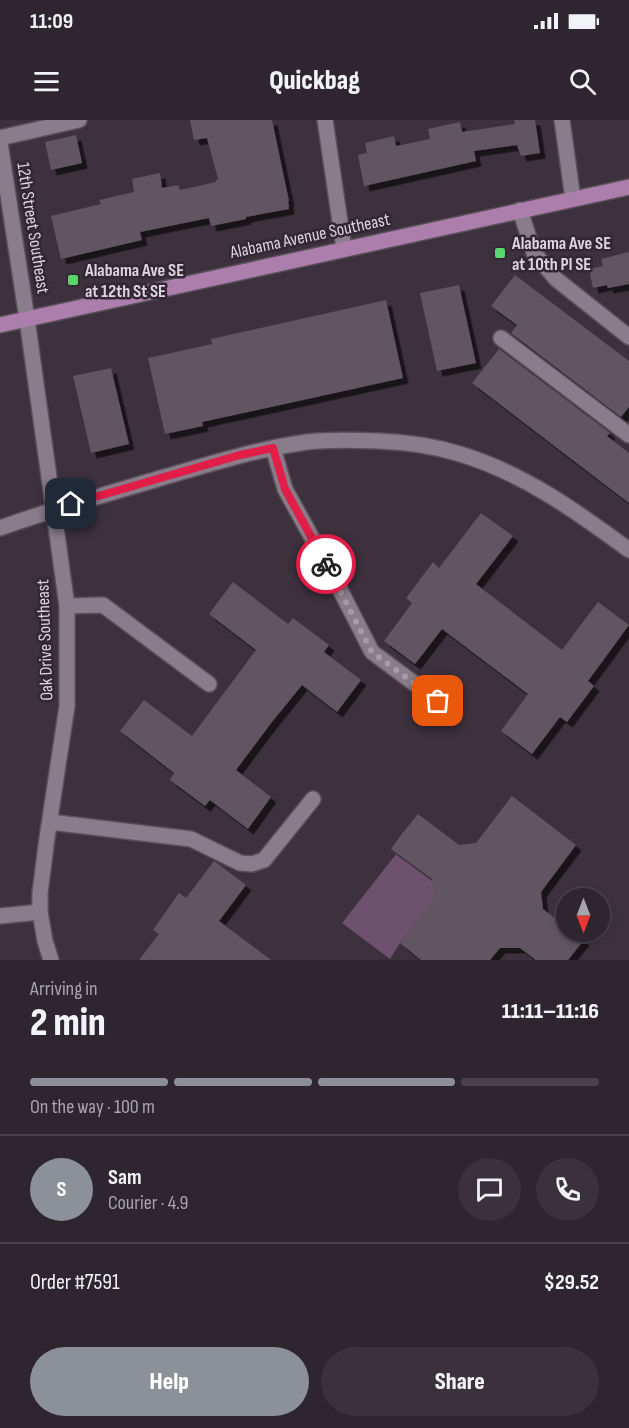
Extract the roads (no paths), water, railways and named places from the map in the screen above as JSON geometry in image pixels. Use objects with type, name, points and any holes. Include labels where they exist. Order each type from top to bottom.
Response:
[{"type":"main road","name":"Alabama Avenue Southeast","points":[[0,325],[629,187]]},
{"type":"street","points":[[0,138],[79,120]]},
{"type":"street","points":[[325,120],[344,249]]},
{"type":"street","points":[[562,120],[573,199]]},
{"type":"street","name":"12th Street Southeast","points":[[0,143],[3,186],[27,319]]},
{"type":"street","points":[[520,210],[534,253],[556,279],[629,337]]},
{"type":"street","name":"Oak Drive Southeast","points":[[27,319],[67,606],[67,706],[40,893],[40,912],[51,960]]},
{"type":"street","points":[[501,338],[629,435]]},
{"type":"street","points":[[0,528],[54,509],[240,455],[308,442],[345,439],[398,442],[431,447],[461,454],[495,467],[531,483],[629,550]]},
{"type":"street","points":[[273,448],[285,489],[372,652],[438,701]]},
{"type":"street","points":[[67,606],[103,605],[209,684]]},
{"type":"street","points":[[50,822],[191,839],[240,863],[252,864],[264,860],[313,799]]},
{"type":"street","points":[[0,916],[40,912]]},
{"type":"place","name":"Alabama Ave SE at 10th Pl SE","points":[[500,253]]},
{"type":"place","name":"Alabama Ave SE at 12th St SE","points":[[73,280]]}]
